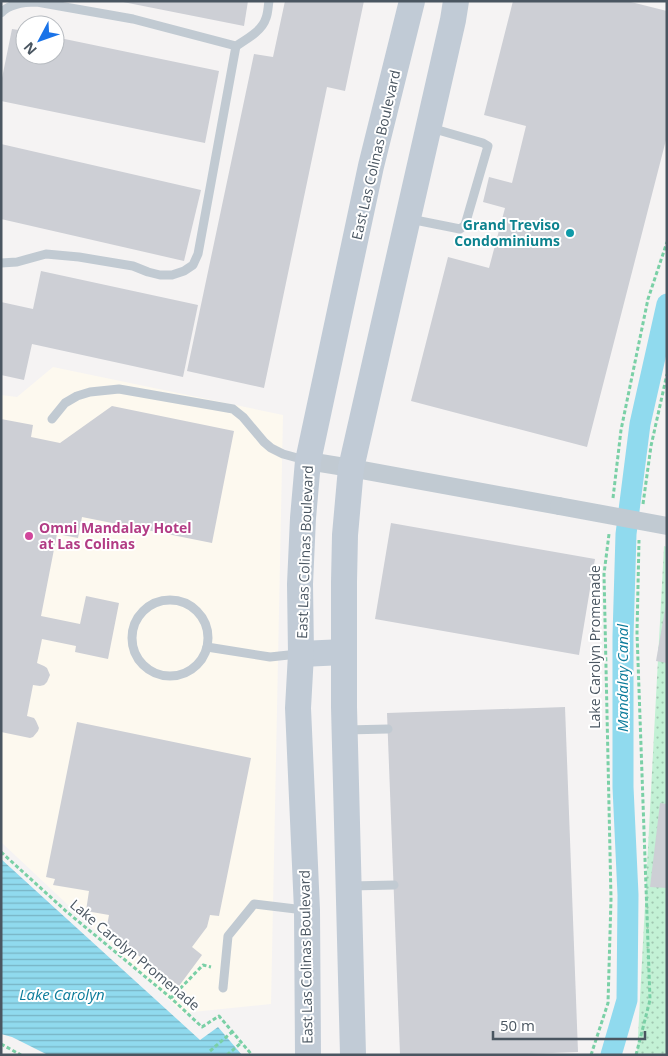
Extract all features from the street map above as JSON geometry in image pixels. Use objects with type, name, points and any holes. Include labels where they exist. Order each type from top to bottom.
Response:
[{"type":"main road","name":"East Las Colinas Boulevard","points":[[308,1055],[307,910],[298,708],[301,654],[300,584],[308,461],[372,166],[412,1]]},
{"type":"main road","points":[[354,1055],[344,652],[345,544],[351,468],[456,1]]},
{"type":"main road","points":[[301,654],[344,652]]},
{"type":"street","points":[[308,461],[667,526]]},
{"type":"lane","points":[[1,13],[16,4],[37,2],[132,19],[236,46],[251,37],[266,20],[269,1]]},
{"type":"lane","points":[[1,263],[17,262],[46,254],[79,257],[133,266],[160,275],[184,272],[193,265],[198,254],[236,46]]},
{"type":"lane","points":[[407,219],[460,228],[465,225],[488,146],[428,127]]},
{"type":"lane","points":[[52,419],[65,403],[77,396],[90,392],[119,389],[233,409],[244,417],[264,442],[272,448],[283,454],[308,461]]},
{"type":"lane","points":[[162,600],[175,600],[187,604],[198,611],[205,622],[208,634],[207,647],[202,658],[184,674],[172,676],[160,674],[148,669],[139,660],[134,649],[132,636],[134,624],[141,613],[151,605],[162,600]]},
{"type":"lane","points":[[207,647],[270,657],[301,654]]},
{"type":"lane","points":[[345,730],[388,728]]},
{"type":"lane","points":[[349,886],[394,885]]},
{"type":"lane","points":[[223,988],[228,936],[254,904],[307,910]]},
{"type":"path","points":[[612,507],[621,430],[648,299],[667,242]]},
{"type":"path","points":[[642,513],[651,446],[667,374]]},
{"type":"path","name":"Lake Carolyn Promenade","points":[[591,1055],[608,1003],[610,899],[604,574],[610,526]]},
{"type":"path","points":[[636,1055],[650,1000],[637,633],[639,532]]},
{"type":"path","name":"Lake Carolyn Promenade","points":[[1,852],[66,912],[171,998],[202,1027],[219,1016],[250,1054]]},
{"type":"path","points":[[171,998],[203,965],[225,970]]},
{"type":"path","points":[[210,1051],[232,1032]]},
{"type":"path","points":[[228,1055],[241,1043]]},
{"type":"path","points":[[1,1044],[21,1055]]},
{"type":"shaded area","points":[[53,367],[283,415],[271,1004],[183,1013],[1,842],[1,395],[17,397]]},
{"type":"green space","points":[[664,546],[667,547],[667,1055],[637,1055]]},
{"type":"water","name":"Lake Carolyn","points":[[1,859],[200,1040],[218,1027],[242,1055],[48,1055],[12,1037],[1,1034]]},
{"type":"building","points":[[123,1],[248,1],[244,26]]},
{"type":"building","points":[[285,1],[364,1],[345,91],[327,87],[264,388],[187,371],[254,54],[273,57]]},
{"type":"building","name":"Grand Treviso Condominiums","points":[[513,1],[627,1],[667,11],[667,136],[587,447],[411,401],[448,257],[489,268],[505,208],[483,202],[489,177],[512,183],[526,126],[484,115]]},
{"type":"building","points":[[12,29],[15,29],[15,65],[65,65],[65,39],[219,71],[205,143],[1,101],[1,83]]},
{"type":"building","points":[[1,144],[201,190],[184,261],[1,219]]},
{"type":"building","points":[[41,271],[198,305],[183,377],[32,344],[24,380],[1,375],[1,302],[33,309]]},
{"type":"building","name":"Omni Mandalay Hotel at Las Colinas","points":[[112,406],[234,431],[212,543],[82,517],[78,538],[57,534],[41,616],[80,624],[86,596],[119,603],[108,659],[75,652],[76,646],[42,639],[37,663],[47,668],[50,675],[44,685],[33,685],[27,716],[34,718],[39,728],[38,731],[30,738],[1,732],[1,419],[33,425],[31,437],[60,443]]},
{"type":"building","points":[[391,523],[595,559],[579,655],[375,619]]},
{"type":"building","points":[[667,605],[667,663],[656,661]]},
{"type":"building","points":[[565,707],[578,1052],[504,1055],[400,1055],[387,713]]},
{"type":"building","points":[[77,722],[251,758],[219,916],[210,915],[207,927],[192,947],[202,955],[179,986],[106,931],[109,915],[86,911],[89,891],[53,885],[55,879],[46,877]]},
{"type":"building","points":[[660,803],[667,804],[667,888],[650,887]]},
{"type":"waterway","name":"Mandalay Canal","points":[[611,1055],[627,1000],[628,895],[623,787],[623,636],[626,534],[640,424],[667,304]]},
{"type":"place","name":"Grand Treviso Condominiums","points":[[570,233]]},
{"type":"place","name":"Omni Mandalay Hotel at Las Colinas","points":[[29,536]]}]
